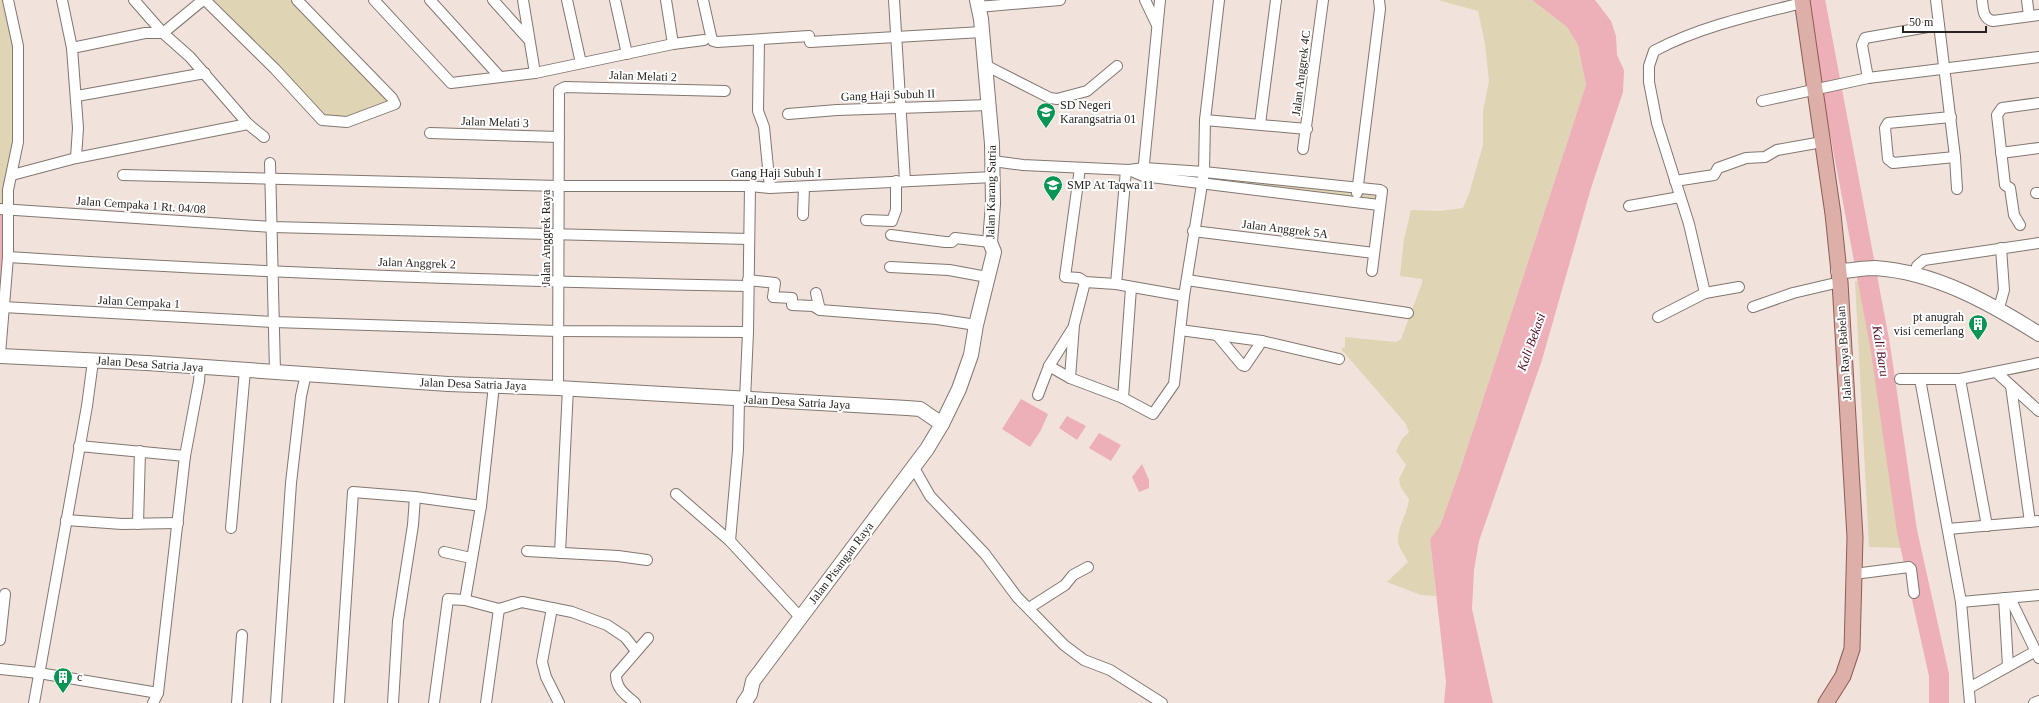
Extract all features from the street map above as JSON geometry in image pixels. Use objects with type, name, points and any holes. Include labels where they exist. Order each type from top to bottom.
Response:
[{"type":"main road","name":"Jalan Raya Babelan","points":[[1802,2],[1833,214],[1839,277],[1855,537],[1852,649],[1843,676],[1826,703]]},
{"type":"street","points":[[0,355],[8,256],[4,210],[18,142],[18,46],[8,0]]},
{"type":"street","points":[[62,0],[72,48],[77,96],[78,135],[76,158]]},
{"type":"street","points":[[134,0],[163,33],[190,57],[205,73],[248,124],[264,137]]},
{"type":"street","points":[[72,48],[145,33],[163,33],[204,0],[275,69],[322,120],[347,122],[393,106],[394,102],[297,0]]},
{"type":"street","points":[[374,0],[451,83],[535,74],[673,44],[704,40]]},
{"type":"street","points":[[430,0],[500,77]]},
{"type":"street","points":[[493,0],[529,40]]},
{"type":"street","points":[[523,0],[535,74]]},
{"type":"street","points":[[567,0],[582,63]]},
{"type":"street","points":[[615,0],[627,54]]},
{"type":"street","points":[[666,0],[673,44]]},
{"type":"street","points":[[703,0],[713,41],[759,40],[809,36],[810,42],[982,32]]},
{"type":"street","points":[[866,220],[892,221],[896,210],[900,181],[901,108],[895,36],[894,0]]},
{"type":"street","points":[[978,3],[1060,0]]},
{"type":"street","points":[[1145,0],[1158,26]]},
{"type":"street","points":[[1143,172],[1160,0]]},
{"type":"street","points":[[1049,366],[1070,378],[1123,398],[1153,414],[1174,384],[1193,231],[1204,172],[1204,120],[1219,0]]},
{"type":"street","points":[[1260,124],[1276,0]]},
{"type":"street","name":"Jalan Anggrek 4C","points":[[1303,149],[1307,129],[1323,0]]},
{"type":"street","points":[[1355,201],[1380,9],[1378,0]]},
{"type":"street","points":[[1936,0],[1951,118],[1957,189]]},
{"type":"street","points":[[1982,0],[1985,16],[1989,20],[2034,16],[2027,0]]},
{"type":"street","points":[[1705,293],[1689,224],[1657,123],[1649,82],[1649,66],[1654,51],[1672,41],[1711,28],[1802,2]]},
{"type":"street","name":"Jalan Karang Satria","points":[[942,424],[959,389],[971,354],[976,325],[994,252],[990,242],[993,204],[993,161],[982,32],[978,3]]},
{"type":"street","points":[[1868,78],[1862,45],[1865,38],[1939,25]]},
{"type":"street","points":[[759,40],[758,111],[764,127],[770,188]]},
{"type":"street","points":[[1762,101],[1815,88],[1868,78],[2039,57]]},
{"type":"street","points":[[985,65],[1050,98],[1057,99],[1087,91],[1116,66]]},
{"type":"street","points":[[77,96],[205,73]]},
{"type":"street","name":"Jalan Melati 2","points":[[561,88],[725,91]]},
{"type":"street","name":"Jalan Anggrek Raya","points":[[560,553],[563,388],[558,331],[558,92],[561,88]]},
{"type":"street","points":[[2020,225],[2014,215],[2010,188],[2005,185],[1998,112],[2002,108],[2039,103]]},
{"type":"street","name":"Gang Haji Subuh II","points":[[788,114],[988,105]]},
{"type":"street","points":[[1951,118],[1888,123],[1885,128],[1888,159],[1893,163],[1955,157]]},
{"type":"street","points":[[1204,120],[1307,129]]},
{"type":"street","points":[[12,175],[76,158],[248,124]]},
{"type":"street","name":"Jalan Melati 3","points":[[430,133],[559,137]]},
{"type":"street","points":[[1675,181],[1714,175],[1718,168],[1746,158],[1765,157],[1777,150],[1822,142]]},
{"type":"street","points":[[2001,153],[2039,148]]},
{"type":"street","points":[[993,161],[1023,165],[1128,170],[1201,183],[1379,205]]},
{"type":"street","points":[[270,163],[274,270],[275,372]]},
{"type":"street","points":[[1080,168],[1065,277],[1079,278],[1085,282],[1116,284],[1131,288],[1184,296]]},
{"type":"street","points":[[1116,284],[1128,170]]},
{"type":"street","points":[[1143,172],[1204,172],[1358,187],[1382,191],[1379,205],[1372,271]]},
{"type":"street","name":"Gang Haji Subuh I","points":[[123,175],[559,186],[750,186],[770,188],[993,176]]},
{"type":"street","points":[[730,541],[748,332],[750,186]]},
{"type":"street","points":[[803,215],[804,187]]},
{"type":"street","points":[[1629,206],[1680,197]]},
{"type":"street","name":"Jalan Cempaka 1 Rt. 04/08","points":[[4,210],[272,226],[749,239]]},
{"type":"street","name":"Jalan Anggrek 5A","points":[[1193,231],[1374,253]]},
{"type":"street","points":[[891,235],[945,242],[952,242],[955,238],[990,242]]},
{"type":"street","points":[[1915,275],[1917,266],[1924,260],[2001,248],[2039,244]]},
{"type":"street","points":[[1999,308],[2004,290],[2001,248]]},
{"type":"street","name":"Jalan Anggrek 2","points":[[8,256],[148,266],[559,282],[748,283],[772,281],[774,283],[773,297],[792,298],[792,304],[813,306],[820,310]]},
{"type":"street","points":[[890,267],[949,270],[987,277]]},
{"type":"street","points":[[1753,307],[1856,270],[1874,268],[1915,275],[1950,286],[1999,308],[2039,334]]},
{"type":"street","points":[[1187,280],[1408,312]]},
{"type":"street","points":[[1070,378],[1074,325],[1085,282]]},
{"type":"street","points":[[1658,317],[1705,293],[1739,287]]},
{"type":"street","points":[[1123,398],[1131,288]]},
{"type":"street","points":[[816,293],[820,310],[937,319],[976,325]]},
{"type":"street","name":"Jalan Cempaka 1","points":[[3,307],[274,322],[558,331],[748,332]]},
{"type":"street","points":[[1038,395],[1049,366],[1074,325]]},
{"type":"street","points":[[1180,330],[1262,341],[1339,359]]},
{"type":"street","points":[[1217,336],[1245,366],[1262,341]]},
{"type":"street","name":"Jalan Desa Satria Jaya","points":[[0,355],[448,384],[563,388],[742,400],[920,409],[942,424]]},
{"type":"street","points":[[34,703],[87,406],[93,361]]},
{"type":"street","points":[[1900,379],[1960,379],[2039,363]]},
{"type":"street","points":[[153,703],[158,693],[185,456],[199,381],[200,367]]},
{"type":"street","points":[[231,528],[244,370]]},
{"type":"street","points":[[1996,372],[2039,411]]},
{"type":"street","points":[[276,703],[290,483],[301,396],[306,374]]},
{"type":"street","points":[[1920,379],[1961,602],[1970,703]]},
{"type":"street","points":[[1960,379],[1987,526]]},
{"type":"street","points":[[464,600],[481,506],[494,385]]},
{"type":"street","points":[[1948,529],[2034,521],[2011,386]]},
{"type":"street","name":"Jalan Pisangan Raya","points":[[744,703],[750,694],[753,681],[914,468],[942,424]]},
{"type":"street","points":[[79,446],[185,456]]},
{"type":"street","points":[[138,524],[140,451]]},
{"type":"street","points":[[914,468],[930,496],[985,554],[1017,597],[1064,645],[1084,660],[1110,670],[1162,703]]},
{"type":"street","points":[[339,703],[353,492],[415,497],[481,506]]},
{"type":"street","points":[[676,494],[730,541],[800,617]]},
{"type":"street","points":[[393,703],[398,621],[413,525],[415,497]]},
{"type":"street","points":[[66,520],[138,524],[178,524]]},
{"type":"street","points":[[527,551],[618,556],[647,560]]},
{"type":"street","points":[[444,552],[471,558]]},
{"type":"street","points":[[1028,608],[1065,585],[1073,575],[1088,567]]},
{"type":"street","points":[[1854,574],[1909,567],[1911,569],[1914,593]]},
{"type":"street","points":[[0,640],[5,594]]},
{"type":"street","points":[[1961,602],[2039,596]]},
{"type":"street","points":[[1969,688],[2008,666],[2037,654],[2007,598]]},
{"type":"street","points":[[2007,598],[2008,666]]},
{"type":"street","points":[[434,703],[448,599],[464,600],[499,609],[522,602],[572,612],[607,625],[625,637],[636,651]]},
{"type":"street","points":[[552,608],[542,662],[546,677],[559,703]]},
{"type":"street","points":[[486,703],[499,609]]},
{"type":"street","points":[[237,703],[242,635]]},
{"type":"street","points":[[635,703],[621,691],[616,679],[618,671],[648,638]]},
{"type":"street","points":[[0,669],[39,673],[158,693]]},
{"type":"street","points":[[2034,703],[2039,701]]},
{"type":"shaded area","points":[[0,0],[8,0],[14,24],[18,113],[8,190],[0,354]]},
{"type":"shaded area","points":[[205,0],[297,0],[394,102],[347,122],[322,120]]},
{"type":"shaded area","points":[[1438,0],[1532,0],[1567,27],[1578,45],[1586,85],[1460,470],[1440,526],[1430,539],[1436,596],[1421,595],[1387,582],[1408,562],[1398,542],[1399,531],[1407,510],[1409,499],[1401,488],[1399,479],[1406,465],[1396,451],[1402,439],[1409,432],[1406,424],[1341,349],[1345,347],[1345,337],[1396,342],[1401,339],[1422,283],[1422,279],[1400,276],[1404,239],[1411,210],[1440,211],[1463,208],[1469,194],[1483,145],[1483,111],[1489,81],[1485,44],[1478,11]]},
{"type":"shaded area","points":[[1204,172],[1380,190],[1379,205],[1201,183]]},
{"type":"shaded area","points":[[1855,281],[1864,281],[1903,548],[1869,547]]},
{"type":"water","name":"Kali Bekasi","points":[[1532,0],[1595,0],[1611,21],[1616,36],[1617,55],[1624,70],[1623,92],[1591,188],[1542,360],[1479,541],[1474,570],[1472,609],[1493,703],[1444,703],[1446,682],[1430,539],[1440,526],[1460,470],[1586,85],[1578,45],[1567,27]]},
{"type":"water","points":[[0,209],[8,210],[0,354]]},
{"type":"water","points":[[1021,399],[1048,414],[1041,430],[1030,447],[1002,429]]},
{"type":"water","points":[[1067,416],[1086,426],[1077,440],[1059,428]]},
{"type":"water","points":[[1099,433],[1121,445],[1111,461],[1089,448]]},
{"type":"water","points":[[1142,464],[1149,480],[1149,488],[1139,492],[1132,477]]},
{"type":"waterway","name":"Kali Baru","points":[[1815,0],[1880,345],[1907,531],[1939,675],[1939,703]]},
{"type":"place","name":"SD Negeri Karangsatria 01","points":[[1046,129]]},
{"type":"place","name":"SMP At Taqwa 11","points":[[1053,202]]},
{"type":"place","name":"pt anugrah visi cemerlang","points":[[1978,341]]},
{"type":"place","name":"c","points":[[63,694]]}]
